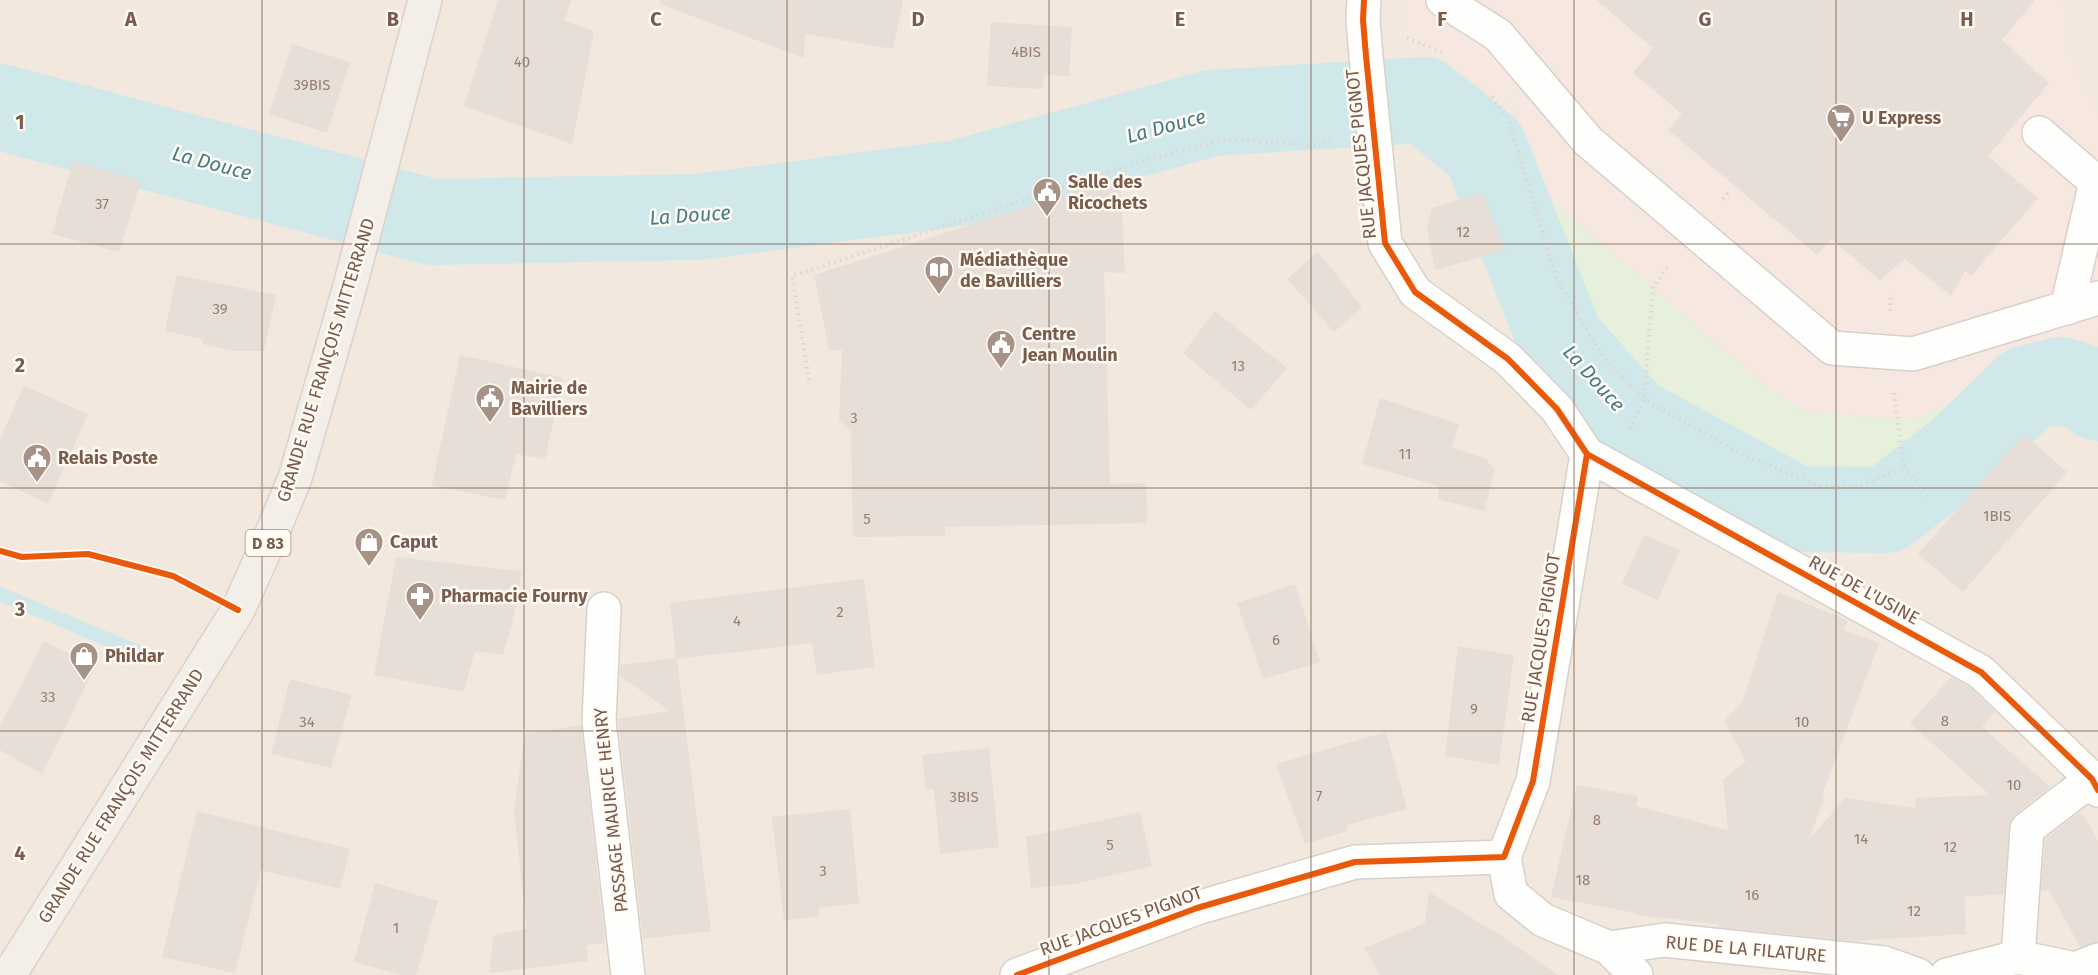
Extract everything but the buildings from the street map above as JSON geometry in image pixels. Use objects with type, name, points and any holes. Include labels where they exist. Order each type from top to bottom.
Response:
[{"type":"main road","name":"GRANDE RUE FRANÇOIS MITTERRAND","points":[[9,975],[238,610],[295,478],[350,286],[425,0]]},
{"type":"street","name":"RUE JACQUES PIGNOT","points":[[1017,975],[1197,908],[1355,862],[1504,857],[1533,781],[1587,454],[1557,409],[1508,359],[1416,292],[1385,243],[1365,56],[1364,0]]},
{"type":"street","points":[[1443,0],[1498,35],[1588,141],[1832,348],[1913,354],[2098,298]]},
{"type":"street","points":[[2039,133],[2096,182],[2067,308]]},
{"type":"street","name":"RUE DE L'USINE","points":[[1587,454],[1982,672],[2095,785]]},
{"type":"street","name":"PASSAGE MAURICE HENRY","points":[[604,609],[599,721],[628,975]]},
{"type":"street","points":[[2018,957],[2027,829],[2095,785]]},
{"type":"street","points":[[1504,857],[1512,894],[1543,920],[1609,948],[1636,975]]},
{"type":"street","name":"RUE DE LA FILATURE","points":[[1609,948],[1665,940],[1884,963],[1918,975]]},
{"type":"street","points":[[1947,975],[2018,957],[2075,969],[2098,960]]},
{"type":"path","points":[[1486,89],[1509,119],[1556,277],[1602,356],[1644,399],[1738,452],[1818,486],[1855,488],[1904,467]]},
{"type":"path","points":[[809,380],[792,276],[1146,160],[1227,139],[1317,146],[1342,131]]},
{"type":"path","points":[[1626,438],[1644,399],[1653,287],[1693,232],[1729,192]]},
{"type":"path","points":[[1888,352],[1904,467],[1931,499]]},
{"type":"shaded area","points":[[0,0],[2098,0],[2098,975],[0,975]]},
{"type":"shaded area","points":[[1403,0],[2062,0],[2072,58],[2098,115],[2098,335],[2033,350],[2001,382],[1911,420],[1806,412],[1774,393],[1540,191],[1515,109],[1434,54],[1406,41]]},
{"type":"green space","points":[[1540,191],[1774,393],[1806,412],[1911,420],[2001,382],[1900,481],[1846,494],[1817,493],[1656,416],[1631,397],[1595,357],[1551,279],[1529,211]]},
{"type":"waterway","name":"La Douce","points":[[0,107],[432,222],[698,217],[958,183],[1212,113],[1424,100],[1485,149],[1561,341],[1632,420],[1796,509],[1886,510],[1960,453],[2026,389],[2060,380],[2092,391],[2098,398]]},
{"type":"waterway","points":[[0,594],[140,653]]},
{"type":"cycle path","points":[[1017,975],[1197,908],[1355,862],[1504,857],[1533,781],[1587,454],[1557,409],[1508,359],[1415,292],[1385,243],[1366,56],[1364,0]]},
{"type":"cycle path","points":[[1587,454],[1981,672],[2092,779],[2098,790]]},
{"type":"cycle path","points":[[0,551],[22,557],[88,554],[173,576],[238,610]]},
{"type":"place","name":"U Express","points":[[1841,144]]},
{"type":"place","name":"Salle des Ricochets","points":[[1047,218]]},
{"type":"place","name":"Médiathèque de Bavilliers","points":[[939,296]]},
{"type":"place","name":"Centre Jean Moulin","points":[[1001,370]]},
{"type":"place","name":"Mairie de Bavilliers","points":[[490,424]]},
{"type":"place","name":"Relais Poste","points":[[37,484]]},
{"type":"place","name":"Caput","points":[[369,568]]},
{"type":"place","name":"Pharmacie Fourny","points":[[420,622]]},
{"type":"place","name":"Phildar","points":[[84,682]]}]
